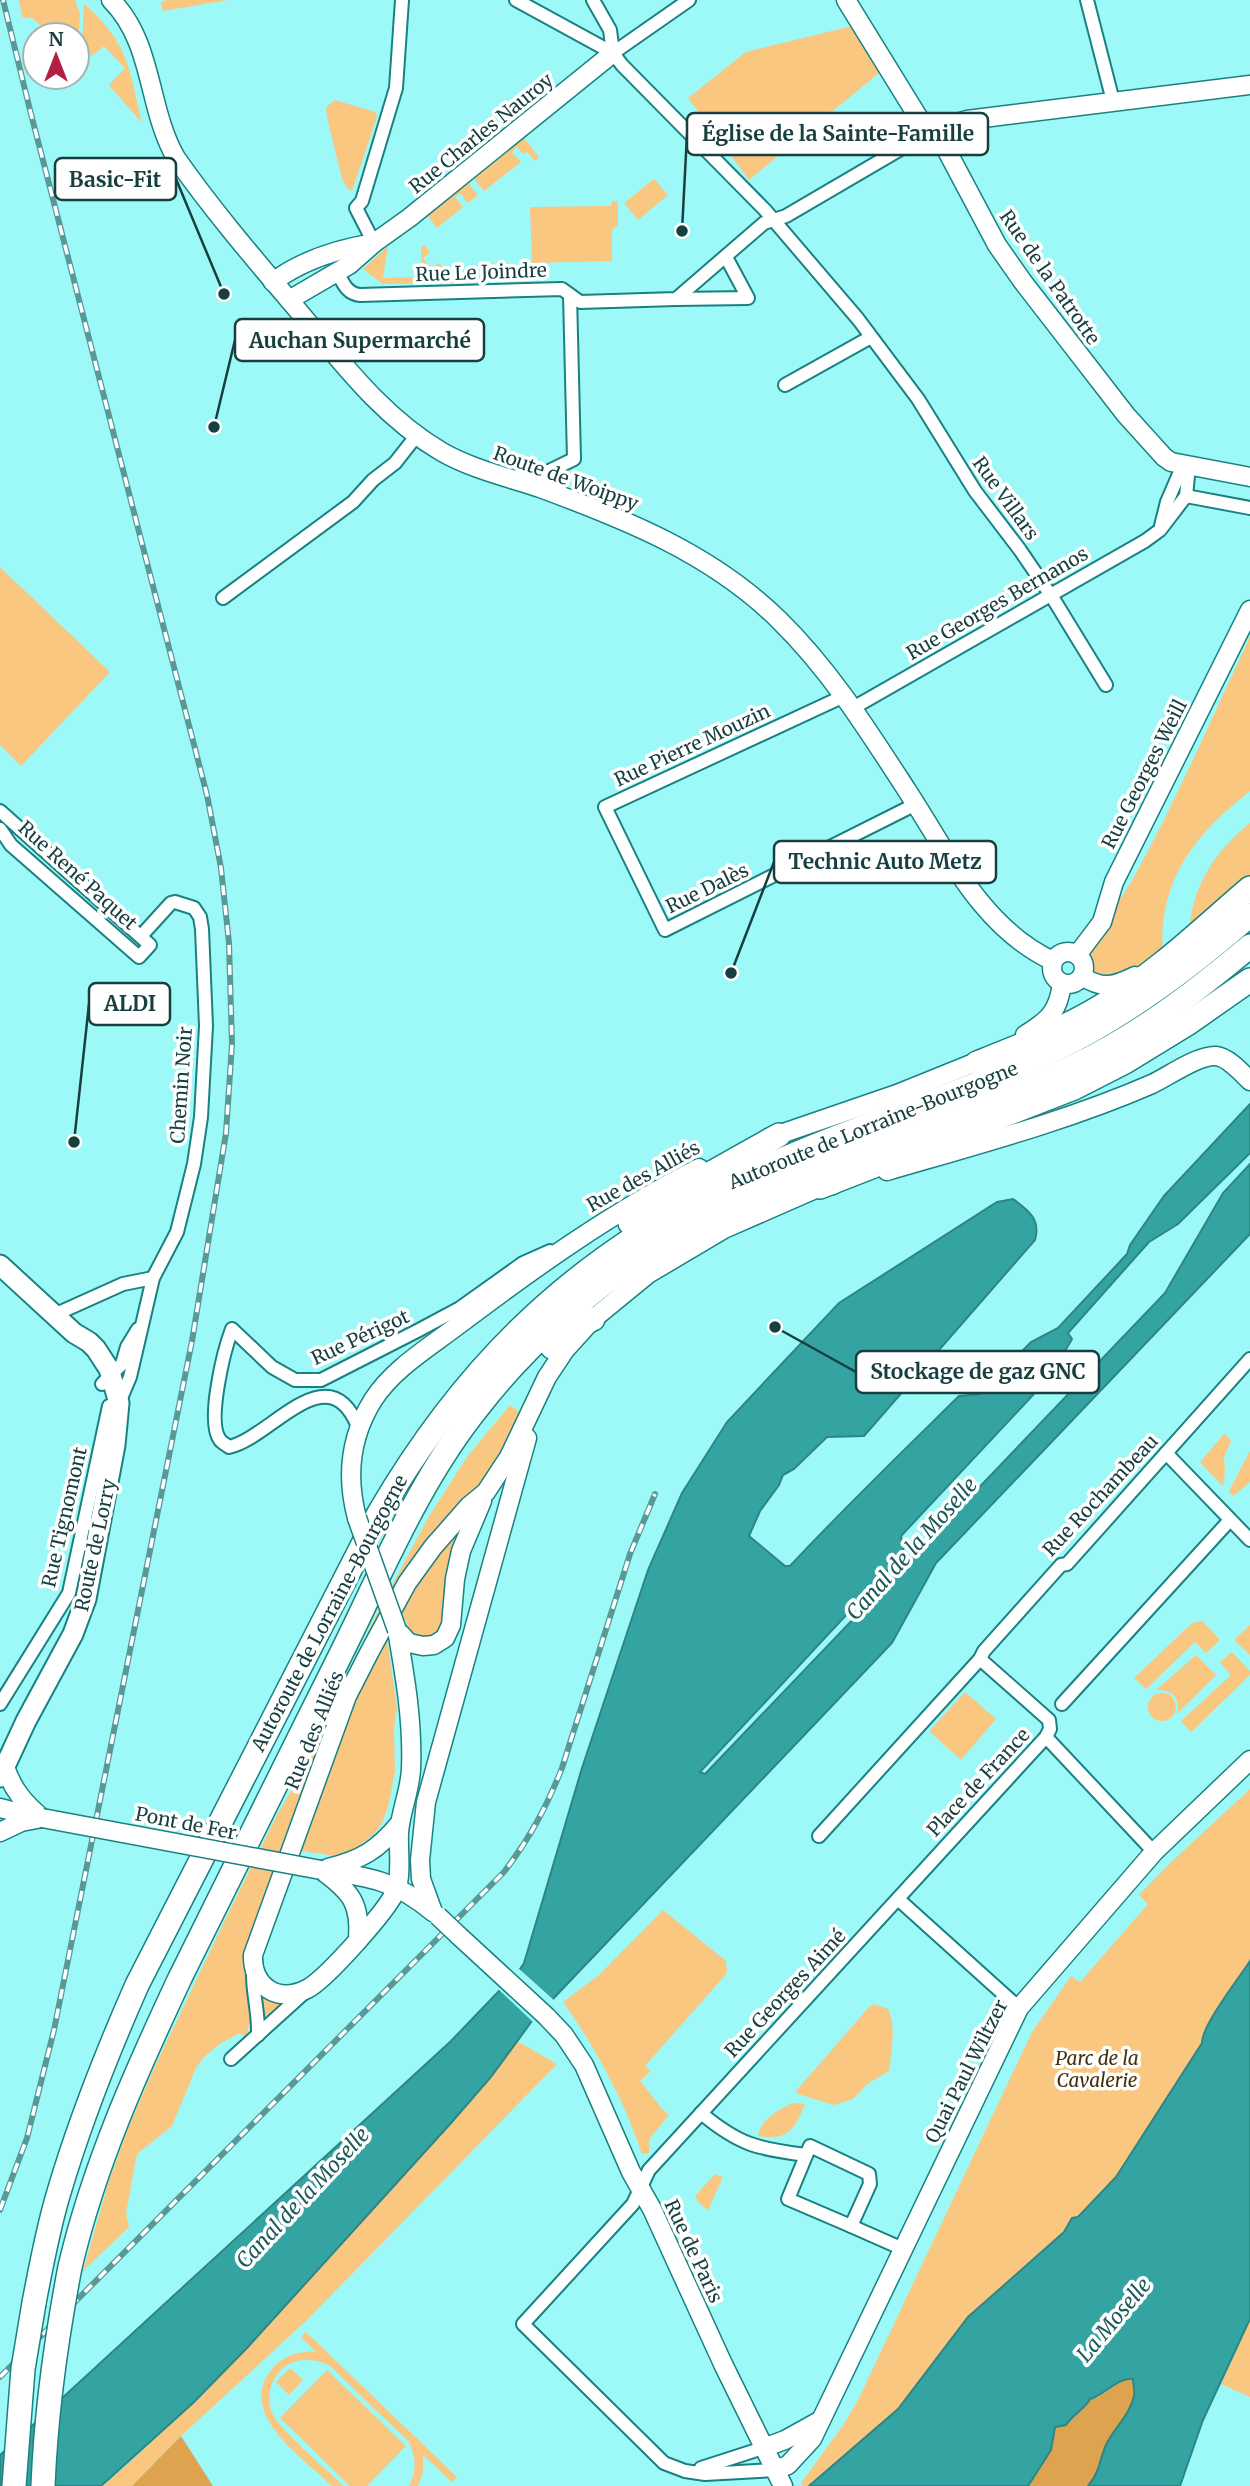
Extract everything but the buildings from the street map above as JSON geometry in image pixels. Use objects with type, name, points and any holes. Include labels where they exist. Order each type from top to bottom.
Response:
[{"type":"highway","points":[[977,1063],[1048,1034],[1103,1005],[1157,966],[1250,888]]},
{"type":"highway","name":"Autoroute de Lorraine-Bourgogne","points":[[15,2486],[16,2438],[23,2369],[34,2303],[58,2195],[102,2066],[137,1985],[379,1513],[409,1461],[472,1378],[537,1310],[584,1271],[641,1232],[710,1193],[817,1144],[954,1093],[1061,1047],[1133,1005],[1195,961],[1250,915]]},
{"type":"highway","name":"Autoroute de Lorraine-Bourgogne","points":[[44,2486],[45,2433],[53,2362],[70,2267],[89,2196],[134,2077],[217,1902],[387,1559],[431,1476],[476,1409],[540,1339],[580,1302],[614,1275],[689,1227],[769,1188],[1076,1065],[1170,1009],[1250,946]]},
{"type":"highway","points":[[1187,1024],[1250,970]]},
{"type":"highway","points":[[820,1187],[1074,1088],[1125,1062],[1187,1024],[1250,980]]},
{"type":"highway","points":[[472,1378],[503,1330],[563,1273],[663,1200],[779,1135]]},
{"type":"highway","points":[[387,1559],[407,1539],[428,1504],[500,1402],[568,1331],[593,1318]]},
{"type":"main road","name":"Route de Woippy","points":[[111,0],[123,14],[140,45],[163,136],[176,158],[273,282],[369,394],[388,412],[442,452],[660,536],[733,582],[779,620],[848,702],[962,877],[990,915],[1028,949],[1053,961]]},
{"type":"main road","name":"Rue de la Patrotte","points":[[846,0],[920,120],[933,130],[946,149],[997,244],[1047,314],[1126,415],[1171,462],[1250,477]]},
{"type":"main road","name":"Rue Charles Nauroy","points":[[289,300],[349,265],[613,53]]},
{"type":"main road","points":[[933,130],[967,120],[1248,84]]},
{"type":"main road","name":"Rue Charles Nauroy","points":[[273,282],[289,269],[346,248],[374,243]]},
{"type":"main road","points":[[327,255],[337,272]]},
{"type":"main road","name":"Rue Georges Weill","points":[[1077,955],[1102,922],[1114,882],[1250,610]]},
{"type":"main road","points":[[1066,952],[1077,955],[1083,962],[1082,976],[1076,983],[1062,984],[1053,975],[1053,961],[1066,952]]},
{"type":"main road","points":[[1082,976],[1099,985],[1117,985],[1157,966]]},
{"type":"main road","name":"Rue des Alliés","points":[[400,1823],[409,1789],[411,1751],[405,1677],[397,1630],[357,1518],[351,1480],[352,1453],[359,1429],[374,1399],[394,1375],[573,1241],[648,1194],[711,1162],[977,1063],[1044,1023],[1054,1013],[1062,984]]},
{"type":"main road","name":"Rue des Alliés","points":[[253,1967],[256,1941],[353,1684],[407,1583],[442,1536],[469,1506],[486,1492],[509,1457],[547,1377],[565,1350],[593,1318],[648,1275],[724,1229],[820,1187],[848,1182],[1076,1113],[1214,1056],[1221,1057],[1250,1081]]},
{"type":"main road","name":"Route de Lorry","points":[[0,1265],[74,1333],[96,1349],[115,1410],[115,1445],[84,1607],[3,1772]]},
{"type":"main road","name":"Rue des Alliés","points":[[436,1914],[421,1879],[421,1842],[426,1802],[525,1448],[532,1413]]},
{"type":"main road","points":[[397,1630],[409,1643],[423,1646],[434,1645],[444,1637],[451,1625],[455,1579],[461,1551],[486,1492]]},
{"type":"main road","points":[[1154,1852],[1250,1760]]},
{"type":"main road","points":[[3,1772],[24,1804],[42,1818]]},
{"type":"main road","name":"Pont de Fer","points":[[0,1808],[321,1870]]},
{"type":"main road","points":[[0,1832],[21,1822],[42,1818]]},
{"type":"main road","points":[[253,1967],[262,1986],[274,1992],[290,1993],[308,1989],[380,1917],[398,1887],[400,1823]]},
{"type":"main road","points":[[321,1870],[346,1864],[375,1851],[400,1823]]},
{"type":"main road","points":[[321,1870],[362,1875],[398,1887],[436,1914]]},
{"type":"main road","points":[[321,1870],[345,1888],[354,1900],[359,1926],[358,1940]]},
{"type":"main road","name":"Quai Paul Wiltzer","points":[[779,2478],[812,2439],[1019,2008],[1112,1901]]},
{"type":"main road","name":"Rue de Paris","points":[[436,1914],[564,2035],[584,2064],[779,2478]]},
{"type":"main road","points":[[764,2448],[780,2443],[821,2420]]},
{"type":"street","points":[[374,243],[356,208],[362,201],[396,88],[402,0]]},
{"type":"street","points":[[516,0],[613,53]]},
{"type":"street","points":[[593,0],[610,30],[613,53]]},
{"type":"street","points":[[613,53],[690,0]]},
{"type":"street","points":[[1087,0],[1113,101]]},
{"type":"street","name":"Rue Villars","points":[[613,53],[773,220],[859,319],[918,399],[975,491],[1051,595],[1106,685]]},
{"type":"street","points":[[676,299],[764,223],[786,216],[933,130]]},
{"type":"street","name":"Rue Le Joindre","points":[[337,272],[348,291],[360,295],[562,289],[580,302],[748,298],[726,257]]},
{"type":"street","points":[[536,487],[541,475],[574,458],[570,295]]},
{"type":"street","points":[[785,385],[871,337]]},
{"type":"street","points":[[223,598],[353,502],[373,480],[395,463],[417,435]]},
{"type":"street","points":[[1186,465],[1186,496],[1250,508]]},
{"type":"street","points":[[1160,530],[1167,502],[1186,465]]},
{"type":"street","name":"Rue Georges Bernanos","points":[[848,702],[1051,595],[1145,541],[1160,530],[1186,496]]},
{"type":"street","name":"Rue Pierre Mouzin","points":[[665,930],[605,807],[848,702]]},
{"type":"street","name":"Rue Dalès","points":[[665,930],[915,804]]},
{"type":"street","name":"Rue René Paquet","points":[[0,811],[150,945],[139,957],[11,845],[0,830]]},
{"type":"street","name":"Rue René Paquet","points":[[141,936],[175,902]]},
{"type":"street","name":"Chemin Noir","points":[[115,1410],[128,1384],[153,1278],[177,1232],[194,1164],[205,1071],[206,1026],[200,917],[194,908],[175,902]]},
{"type":"street","name":"Rue Périgot","points":[[359,1429],[346,1405],[334,1399],[317,1398],[301,1402],[246,1442],[229,1447],[220,1442],[215,1416],[226,1347],[232,1329],[272,1367],[295,1380],[321,1380],[460,1308],[523,1263],[573,1241]]},
{"type":"street","points":[[54,1315],[123,1284],[153,1278]]},
{"type":"street","name":"Chemin Noir","points":[[106,1379],[122,1364],[127,1347],[143,1323]]},
{"type":"street","name":"Rue Rochambeau","points":[[819,1836],[980,1660],[984,1651],[1061,1565],[1067,1564],[1250,1359]]},
{"type":"street","name":"Rue Tignomont","points":[[0,1704],[69,1593],[115,1410]]},
{"type":"street","points":[[1166,1453],[1250,1540]]},
{"type":"street","points":[[1062,1704],[1230,1520]]},
{"type":"street","points":[[980,1660],[1049,1720],[1050,1729],[1046,1737]]},
{"type":"street","name":"Place de France","points":[[898,1899],[1046,1737],[1154,1852]]},
{"type":"street","points":[[1112,1901],[1154,1852]]},
{"type":"street","points":[[898,1899],[1019,2008]]},
{"type":"street","name":"Rue Georges Aimé","points":[[685,2472],[664,2463],[523,2324],[628,2211],[649,2170],[898,1899]]},
{"type":"street","points":[[253,1967],[252,1989],[258,2035]]},
{"type":"street","points":[[232,2059],[308,1989]]},
{"type":"street","points":[[701,2113],[733,2138],[752,2146],[806,2155]]},
{"type":"street","points":[[851,2226],[870,2183],[869,2174],[810,2146],[788,2199],[903,2249]]},
{"type":"street","points":[[685,2472],[764,2448]]},
{"type":"street","points":[[685,2472],[779,2478]]},
{"type":"green space","points":[[19,0],[75,0],[80,14],[80,21],[36,21],[22,17]]},
{"type":"green space","points":[[228,0],[163,11],[161,2]]},
{"type":"green space","points":[[84,4],[119,44],[130,71],[142,123],[109,85],[125,68],[104,46],[92,56],[91,21],[83,21]]},
{"type":"green space","points":[[852,26],[879,73],[749,180],[688,98],[746,52]]},
{"type":"green space","points":[[335,100],[375,112],[377,117],[352,191],[342,179],[327,117],[326,107]]},
{"type":"green space","points":[[524,138],[539,157],[535,161],[527,152],[523,154],[517,147],[512,152],[521,162],[484,191],[474,179]]},
{"type":"green space","points":[[654,179],[668,195],[638,220],[624,203]]},
{"type":"green space","points":[[468,183],[478,195],[468,203],[460,193],[455,197],[463,207],[437,228],[427,215]]},
{"type":"green space","points":[[612,201],[618,201],[618,225],[612,230],[612,261],[532,263],[530,207],[611,206]]},
{"type":"green space","points":[[424,245],[430,252],[423,258],[431,268],[439,263],[444,269],[437,275],[442,282],[450,277],[453,280],[468,268],[476,278],[482,278],[484,282],[383,284],[363,269],[388,246],[383,278],[422,277],[421,247]]},
{"type":"green space","points":[[0,567],[110,672],[21,766],[0,745]]},
{"type":"green space","points":[[1250,637],[1250,791],[1212,825],[1183,862],[1166,905],[1163,956],[1106,977],[1083,968],[1090,946],[1130,884],[1162,823]]},
{"type":"green space","points":[[1250,823],[1250,882],[1189,936],[1194,903],[1206,873],[1225,846]]},
{"type":"green space","points":[[510,1405],[522,1414],[493,1469],[397,1592],[245,1956],[251,2017],[246,2038],[240,2033],[221,2043],[204,2057],[196,2068],[172,2126],[137,2154],[126,2213],[129,2227],[83,2271],[109,2181],[129,2126],[224,1922],[277,1815],[303,1771],[373,1621],[428,1518],[467,1457]]},
{"type":"green space","points":[[1225,1433],[1231,1441],[1224,1457],[1223,1486],[1200,1462]]},
{"type":"green space","points":[[1250,1451],[1250,1482],[1233,1496],[1229,1491]]},
{"type":"green space","points":[[473,1510],[450,1563],[443,1597],[442,1626],[437,1633],[428,1637],[412,1634],[399,1607],[415,1582]]},
{"type":"green space","points":[[1202,1621],[1220,1640],[1206,1653],[1195,1642],[1146,1689],[1134,1678],[1189,1626]]},
{"type":"green space","points":[[1250,1625],[1250,1655],[1234,1640]]},
{"type":"green space","points":[[387,1638],[397,1708],[394,1727],[395,1771],[383,1821],[376,1832],[357,1848],[335,1856],[296,1850],[354,1696]]},
{"type":"green space","points":[[1232,1652],[1250,1671],[1250,1675],[1191,1732],[1181,1721],[1231,1675],[1220,1662]]},
{"type":"green space","points":[[1196,1655],[1216,1675],[1177,1714],[1178,1703],[1174,1696],[1167,1691],[1156,1690]]},
{"type":"green space","points":[[965,1692],[996,1719],[961,1760],[929,1731]]},
{"type":"green space","points":[[1162,1693],[1172,1697],[1176,1707],[1172,1717],[1162,1721],[1152,1717],[1148,1707],[1152,1697]]},
{"type":"green space","name":"Parc de la Cavalerie","points":[[1250,1789],[1250,1961],[1210,2020],[1202,2036],[1202,2043],[1116,2177],[1078,2217],[1067,2224],[1064,2232],[968,2317],[898,2409],[809,2486],[803,2486],[801,2483],[844,2424],[859,2398],[1032,2032],[1071,1976],[1080,1982],[1148,1904],[1139,1895]]},
{"type":"green space","points":[[663,1910],[726,1961],[727,1973],[645,2066],[651,2071],[640,2081],[669,2115],[649,2139],[649,2153],[642,2154],[608,2075],[563,2002],[599,1975]]},
{"type":"green space","points":[[257,1993],[266,1998],[283,2001],[263,2020]]},
{"type":"green space","points":[[874,2004],[888,2009],[891,2016],[893,2040],[889,2071],[867,2084],[853,2099],[834,2105],[798,2094],[796,2091]]},
{"type":"green space","points":[[517,2041],[557,2064],[307,2320],[181,2436],[132,2486],[102,2486],[197,2398],[256,2336],[433,2143]]},
{"type":"green space","points":[[793,2103],[805,2104],[789,2132],[776,2137],[758,2136],[766,2120]]},
{"type":"green space","points":[[715,2174],[723,2177],[708,2210],[695,2196]]},
{"type":"green space","points":[[1250,2319],[1250,2397],[1221,2384]]},
{"type":"green space","points":[[306,2332],[457,2477],[452,2482],[423,2455],[423,2472],[418,2486],[409,2486],[415,2464],[409,2442],[329,2365],[317,2361],[299,2361],[283,2368],[272,2383],[270,2407],[284,2429],[344,2486],[332,2486],[291,2448],[277,2434],[267,2418],[262,2402],[263,2386],[272,2369],[281,2360],[298,2353],[316,2352],[301,2337]]},
{"type":"green space","points":[[290,2368],[303,2380],[289,2395],[276,2382]]},
{"type":"green space","points":[[327,2370],[406,2446],[367,2486],[350,2486],[280,2418]]},
{"type":"shaded area","points":[[1125,2378],[1133,2379],[1132,2403],[1106,2445],[1097,2471],[1088,2486],[1028,2486],[1051,2450],[1055,2427],[1066,2425],[1090,2399],[1098,2397]]},
{"type":"shaded area","points":[[181,2436],[213,2486],[132,2486]]},
{"type":"water","name":"Canal de la Moselle","points":[[1250,1104],[1250,1153],[1178,1224],[1149,1242],[1068,1333],[1072,1339],[1049,1378],[901,1536],[904,1553],[700,1772],[705,1774],[1165,1293],[1223,1193],[1250,1164],[1250,1234],[936,1563],[892,1643],[532,2021],[491,2077],[451,2123],[247,2348],[193,2403],[101,2486],[0,2486],[0,2455],[451,2041],[520,1969],[582,1768],[648,1570],[682,1493],[727,1422],[839,1303],[997,1202],[1013,1199],[1032,1216],[1036,1226],[1035,1240],[864,1436],[827,1437],[794,1469],[783,1475],[760,1511],[749,1536],[785,1566],[790,1566],[959,1396],[980,1394],[1031,1342],[1058,1328],[1127,1254],[1130,1245],[1164,1196]]},
{"type":"water","name":"La Moselle","points":[[1250,1961],[1250,2319],[1203,2420],[1180,2486],[1088,2486],[1097,2471],[1106,2445],[1132,2403],[1133,2379],[1127,2379],[1090,2399],[1066,2425],[1055,2427],[1051,2450],[1028,2486],[809,2486],[898,2409],[968,2317],[1064,2232],[1072,2218],[1078,2217],[1116,2177],[1202,2043],[1214,2014]]},
{"type":"pier","points":[[517,1967],[556,2002],[534,2023],[496,1987]]},
{"type":"railway","points":[[0,2210],[27,2138],[54,2030],[192,1341],[226,1133],[232,1044],[229,943],[221,868],[207,795],[3,0]]},
{"type":"railway","points":[[0,2377],[504,1872],[537,1822],[562,1768],[630,1554],[655,1494]]},
{"type":"place","name":"Église de la Sainte-Famille","points":[[682,231]]},
{"type":"place","name":"Basic-Fit","points":[[224,294]]},
{"type":"place","name":"Auchan Supermarché","points":[[214,427]]},
{"type":"place","name":"Technic Auto Metz","points":[[731,973]]},
{"type":"place","name":"ALDI","points":[[74,1142]]},
{"type":"place","name":"Stockage de gaz GNC","points":[[775,1327]]}]
